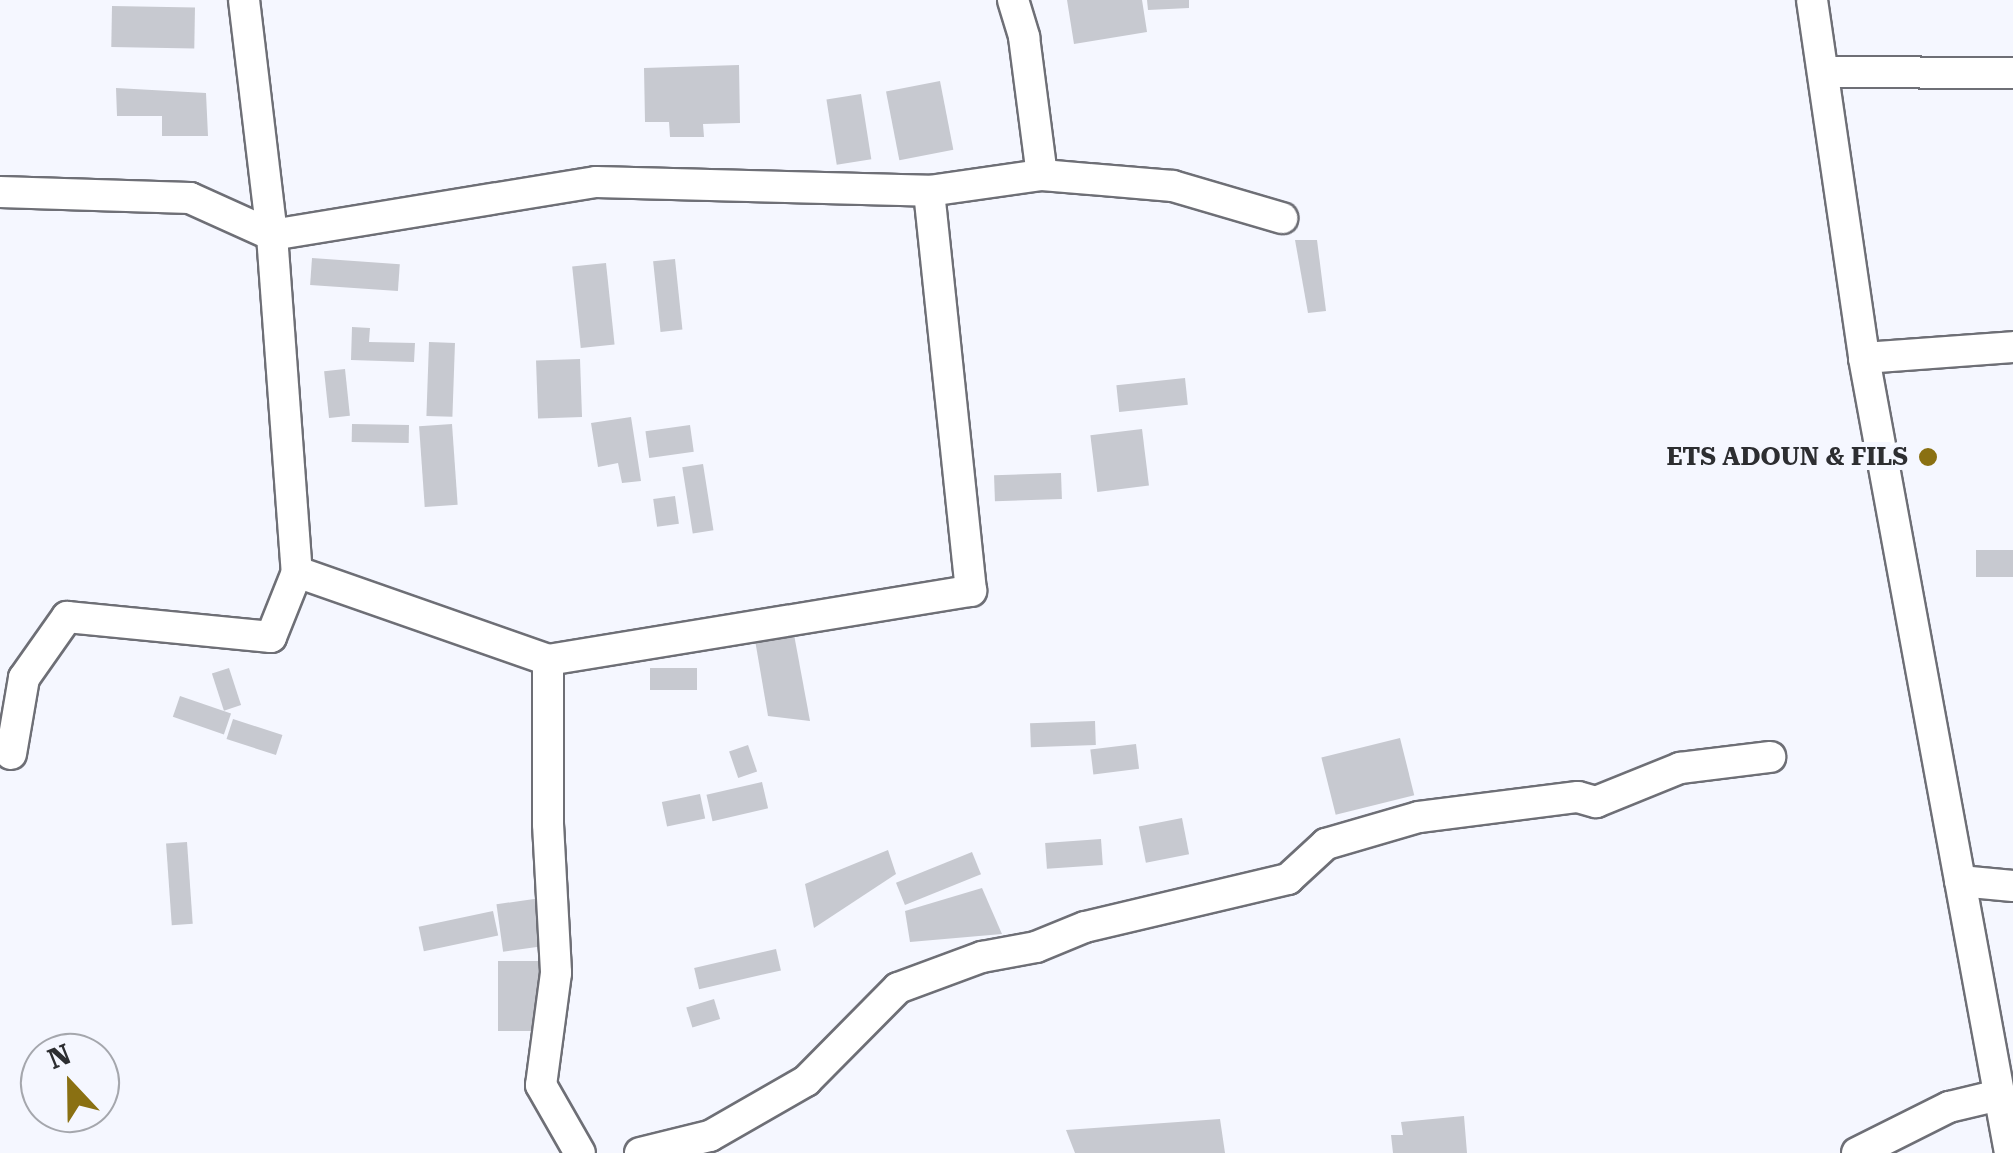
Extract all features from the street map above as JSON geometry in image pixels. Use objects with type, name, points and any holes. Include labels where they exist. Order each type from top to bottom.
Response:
[{"type":"street","points":[[11,754],[24,678],[67,617],[270,638],[297,572],[272,236],[244,0]]},
{"type":"street","points":[[1013,0],[1024,36],[1042,175]]},
{"type":"street","points":[[1812,0],[1864,358],[2010,1153]]},
{"type":"street","points":[[1823,72],[2013,73]]},
{"type":"street","points":[[0,192],[190,198],[272,236],[596,182],[929,191],[1042,175],[1173,186],[1282,218]]},
{"type":"street","points":[[297,572],[548,660],[971,592],[929,191]]},
{"type":"street","points":[[1864,358],[2013,348]]},
{"type":"street","points":[[548,660],[548,824],[556,973],[541,1085],[580,1153]]},
{"type":"street","points":[[640,1153],[710,1136],[806,1081],[898,988],[982,957],[1036,946],[1085,927],[1288,879],[1326,844],[1419,817],[1578,797],[1596,802],[1680,768],[1770,757]]},
{"type":"street","points":[[1960,881],[2013,886]]},
{"type":"street","points":[[1857,1153],[1949,1106],[1999,1095]]},
{"type":"building","points":[[1067,0],[1142,0],[1147,32],[1074,44]]},
{"type":"building","points":[[1147,0],[1189,0],[1189,8],[1148,10]]},
{"type":"building","points":[[112,6],[195,7],[194,48],[111,47]]},
{"type":"building","points":[[739,65],[740,123],[703,124],[704,137],[670,137],[669,122],[645,122],[644,68]]},
{"type":"building","points":[[940,81],[953,150],[899,160],[886,91]]},
{"type":"building","points":[[116,88],[206,93],[208,136],[162,136],[162,116],[117,116]]},
{"type":"building","points":[[861,94],[871,159],[837,165],[826,99]]},
{"type":"building","points":[[1295,240],[1317,240],[1326,311],[1308,313]]},
{"type":"building","points":[[312,258],[400,264],[398,291],[310,285]]},
{"type":"building","points":[[675,259],[682,330],[661,332],[653,261]]},
{"type":"building","points":[[606,263],[615,345],[581,348],[572,267]]},
{"type":"building","points":[[352,327],[370,328],[369,342],[415,343],[414,362],[351,360]]},
{"type":"building","points":[[429,342],[455,343],[452,417],[426,416]]},
{"type":"building","points":[[580,359],[582,417],[538,419],[536,361]]},
{"type":"building","points":[[345,369],[350,416],[329,418],[324,371]]},
{"type":"building","points":[[1185,378],[1188,405],[1119,412],[1116,385]]},
{"type":"building","points":[[631,417],[641,481],[622,483],[618,463],[598,467],[591,423]]},
{"type":"building","points":[[352,424],[409,425],[409,443],[352,442]]},
{"type":"building","points":[[452,424],[458,505],[425,507],[419,426]]},
{"type":"building","points":[[690,425],[694,452],[649,458],[645,431]]},
{"type":"building","points":[[1142,429],[1149,486],[1097,492],[1090,435]]},
{"type":"building","points":[[703,464],[713,530],[693,533],[682,467]]},
{"type":"building","points":[[1061,473],[1062,499],[995,501],[994,475]]},
{"type":"building","points":[[675,496],[679,524],[657,527],[653,499]]},
{"type":"building","points":[[1976,550],[2013,550],[2013,577],[1976,577]]},
{"type":"building","points":[[793,629],[810,721],[768,716],[755,640]]},
{"type":"building","points":[[229,668],[241,705],[224,711],[212,674]]},
{"type":"building","points":[[650,668],[697,668],[697,690],[650,690]]},
{"type":"building","points":[[180,696],[231,714],[224,734],[173,717]]},
{"type":"building","points":[[233,719],[282,735],[276,755],[227,739]]},
{"type":"building","points":[[1095,721],[1096,745],[1031,747],[1030,723]]},
{"type":"building","points":[[1400,738],[1414,795],[1336,815],[1321,758]]},
{"type":"building","points":[[1136,744],[1139,769],[1093,774],[1090,750]]},
{"type":"building","points":[[748,745],[757,771],[738,778],[729,752]]},
{"type":"building","points":[[762,782],[768,808],[713,821],[706,795]]},
{"type":"building","points":[[700,794],[705,818],[667,827],[662,802]]},
{"type":"building","points":[[1182,818],[1189,854],[1146,863],[1139,826]]},
{"type":"building","points":[[1101,839],[1103,865],[1047,869],[1045,843]]},
{"type":"building","points":[[187,842],[193,924],[172,925],[166,843]]},
{"type":"building","points":[[888,850],[896,874],[814,928],[805,884]]},
{"type":"building","points":[[972,852],[981,874],[905,905],[896,883]]},
{"type":"building","points":[[982,888],[1002,934],[910,942],[905,911]]},
{"type":"building","points":[[541,898],[548,946],[503,952],[496,904]]},
{"type":"building","points":[[493,911],[498,935],[424,951],[419,927]]},
{"type":"building","points":[[776,949],[781,970],[699,989],[694,968]]},
{"type":"building","points":[[498,961],[540,961],[540,1031],[498,1031]]},
{"type":"building","points":[[714,999],[720,1019],[692,1028],[686,1007]]},
{"type":"building","points":[[1464,1116],[1467,1153],[1393,1153],[1391,1135],[1403,1135],[1401,1122]]},
{"type":"building","points":[[1220,1119],[1225,1153],[1075,1153],[1066,1130]]},
{"type":"place","name":"ETS ADOUN & FILS","points":[[1928,457]]}]
